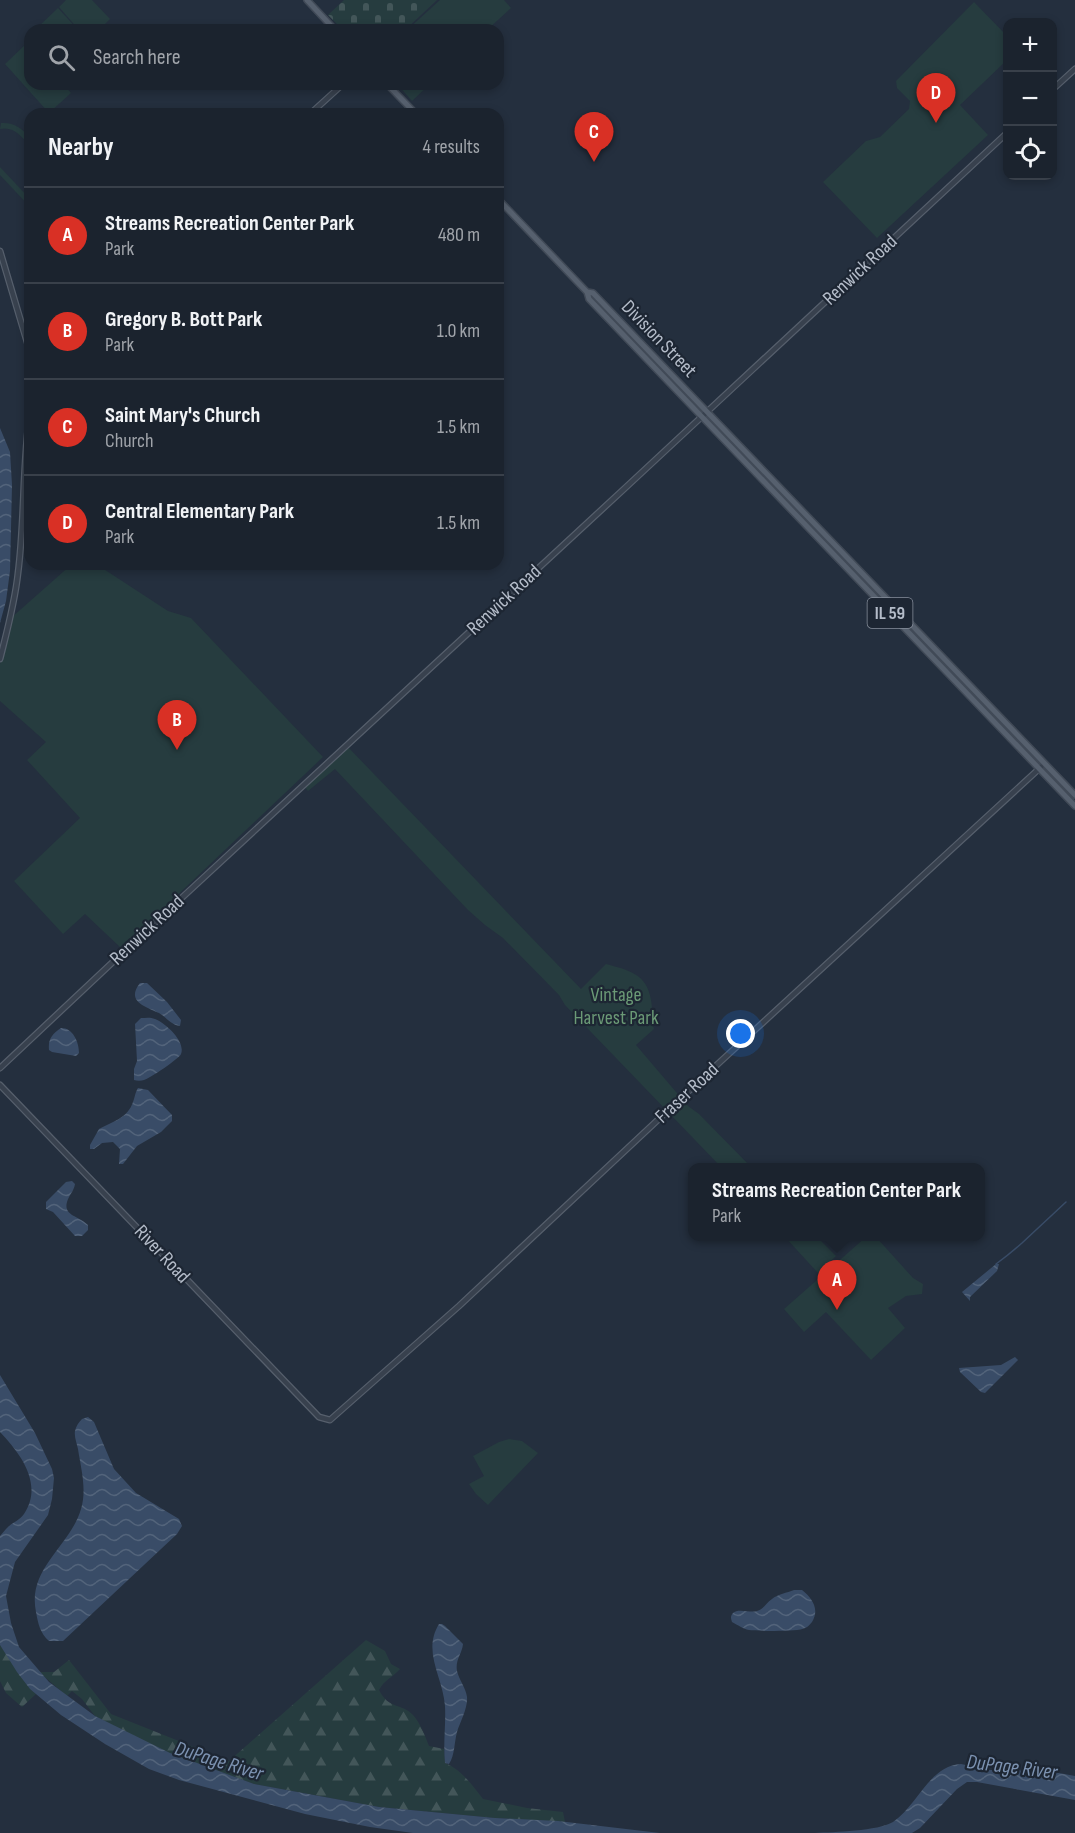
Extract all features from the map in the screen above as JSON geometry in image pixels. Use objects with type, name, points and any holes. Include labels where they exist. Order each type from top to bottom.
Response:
[{"type":"main road","points":[[307,0],[329,24]]},
{"type":"main road","points":[[393,90],[410,108]]},
{"type":"main road","name":"Division Street","points":[[504,205],[701,417]]},
{"type":"main road","name":"Division Street","points":[[587,292],[593,293],[707,411]]},
{"type":"main road","name":"IL 59","points":[[707,411],[1075,795]]},
{"type":"main road","name":"IL 59","points":[[701,417],[1075,806]]},
{"type":"street","points":[[1057,86],[1075,69]]},
{"type":"street","points":[[317,108],[336,90]]},
{"type":"street","name":"Renwick Road","points":[[0,1068],[1003,137]]},
{"type":"street","points":[[0,251],[24,332]]},
{"type":"street","points":[[0,659],[11,617],[18,573],[24,474]]},
{"type":"street","name":"Fraser Road","points":[[326,1420],[333,1418],[459,1306],[708,1073],[1045,764]]},
{"type":"street","name":"River Road","points":[[0,1085],[319,1417],[326,1420]]},
{"type":"green space","points":[[66,0],[92,0],[110,19],[105,24],[74,24],[59,7]]},
{"type":"green space","points":[[344,0],[437,0],[411,24],[337,24],[328,15]]},
{"type":"green space","points":[[440,0],[504,0],[511,8],[494,24],[414,24]]},
{"type":"green space","points":[[974,2],[1003,32],[1003,64],[960,105],[988,135],[877,238],[823,182],[866,141],[880,137],[909,109],[910,101],[897,88],[896,81]]},
{"type":"green space","points":[[58,8],[73,24],[41,24]]},
{"type":"green space","points":[[24,46],[24,85],[5,64]]},
{"type":"green space","points":[[28,90],[68,90],[71,93],[54,108],[45,108]]},
{"type":"green space","points":[[402,90],[424,90],[412,101]]},
{"type":"green space","points":[[1,123],[17,126],[24,131],[24,139],[13,130],[0,129]]},
{"type":"green space","points":[[0,167],[24,193],[24,201],[0,175]]},
{"type":"green space","points":[[812,524],[875,590],[873,592],[810,526]]},
{"type":"green space","points":[[65,570],[105,570],[168,611],[191,618],[323,757],[120,947],[85,914],[63,934],[14,881],[80,818],[27,760],[46,742],[0,701],[0,664],[11,618]]},
{"type":"green space","points":[[926,645],[996,717],[979,702]]},
{"type":"green space","name":"Vintage Harvest Park","points":[[346,745],[581,989],[606,964],[641,978],[649,991],[654,1029],[636,1045],[688,1106],[699,1114],[747,1163],[717,1163],[565,1005],[559,995],[503,938],[468,910],[335,769],[308,791],[303,785]]},
{"type":"green space","points":[[789,1241],[821,1241],[836,1256],[818,1273]]},
{"type":"green space","points":[[861,1241],[880,1241],[913,1278],[923,1284],[922,1294],[906,1296],[888,1308],[905,1328],[871,1360],[826,1312],[804,1332],[784,1309]]},
{"type":"green space","points":[[509,1439],[522,1441],[538,1453],[488,1505],[469,1484],[484,1476],[473,1456]]},
{"type":"green space","points":[[366,1640],[385,1651],[391,1664],[400,1669],[381,1686],[379,1690],[383,1696],[391,1704],[413,1715],[421,1726],[429,1746],[444,1749],[445,1763],[462,1774],[483,1799],[527,1808],[563,1812],[565,1822],[379,1807],[254,1784],[169,1753],[125,1732],[95,1716],[82,1699],[72,1691],[67,1696],[39,1672],[54,1672],[69,1660],[111,1714],[229,1761]]},
{"type":"green space","points":[[0,1645],[30,1689],[36,1694],[22,1707],[6,1693],[0,1681]]},
{"type":"water","points":[[0,428],[10,452],[12,485],[10,571],[0,623]]},
{"type":"water","points":[[140,983],[147,983],[167,1002],[181,1020],[180,1026],[139,1003],[135,995]]},
{"type":"water","points":[[141,1018],[153,1018],[164,1024],[178,1038],[182,1049],[181,1054],[170,1064],[147,1079],[138,1081],[134,1080],[137,1061],[135,1024]]},
{"type":"water","points":[[61,1028],[69,1030],[74,1036],[79,1049],[76,1056],[49,1050],[51,1037]]},
{"type":"water","points":[[138,1088],[148,1090],[172,1115],[172,1121],[161,1132],[137,1146],[123,1164],[119,1164],[120,1149],[113,1142],[102,1143],[94,1149],[90,1149],[90,1145],[99,1129],[119,1119],[127,1112]]},
{"type":"water","points":[[72,1181],[75,1184],[74,1189],[66,1207],[70,1213],[88,1225],[88,1230],[82,1236],[75,1236],[53,1212],[46,1209],[46,1202],[66,1182]]},
{"type":"water","points":[[996,1264],[999,1264],[997,1271],[970,1297],[970,1301],[962,1292]]},
{"type":"water","points":[[1015,1357],[1018,1360],[985,1393],[981,1392],[960,1372],[959,1368],[1001,1365]]},
{"type":"water","points":[[0,1375],[35,1433],[54,1478],[48,1515],[15,1562],[6,1596],[11,1623],[19,1647],[49,1682],[95,1716],[170,1753],[254,1784],[379,1807],[495,1818],[558,1821],[660,1833],[413,1833],[370,1827],[305,1814],[179,1780],[149,1769],[61,1715],[30,1689],[0,1645],[0,1536],[24,1514],[30,1503],[32,1491],[22,1459],[0,1432]]},
{"type":"water","points":[[88,1417],[94,1422],[114,1469],[136,1493],[179,1519],[182,1526],[177,1534],[63,1641],[49,1641],[43,1635],[39,1624],[35,1597],[43,1570],[76,1523],[81,1509],[83,1479],[75,1433],[80,1421]]},
{"type":"water","points":[[794,1590],[802,1590],[814,1604],[814,1617],[806,1628],[787,1631],[749,1630],[732,1622],[733,1613],[757,1611],[774,1597]]},
{"type":"water","points":[[439,1624],[445,1626],[463,1644],[457,1667],[467,1697],[449,1764],[445,1763],[444,1749],[445,1706],[432,1645]]},
{"type":"water","points":[[961,1764],[990,1770],[1048,1771],[1075,1776],[1075,1800],[967,1782],[912,1833],[815,1833],[867,1829],[893,1822],[940,1772],[950,1766]]},
{"type":"waterway","points":[[996,1264],[1066,1202]]},
{"type":"place","name":"Central Elementary Park","points":[[936,123]]},
{"type":"place","name":"Saint Mary's Church","points":[[594,162]]},
{"type":"place","name":"Gregory B. Bott Park","points":[[177,750]]},
{"type":"place","name":"Streams Recreation Center Park","points":[[837,1310]]},
{"type":"water label","name":"DuPage River","points":[[219,1761]]},
{"type":"water label","name":"DuPage River","points":[[1012,1767]]}]
